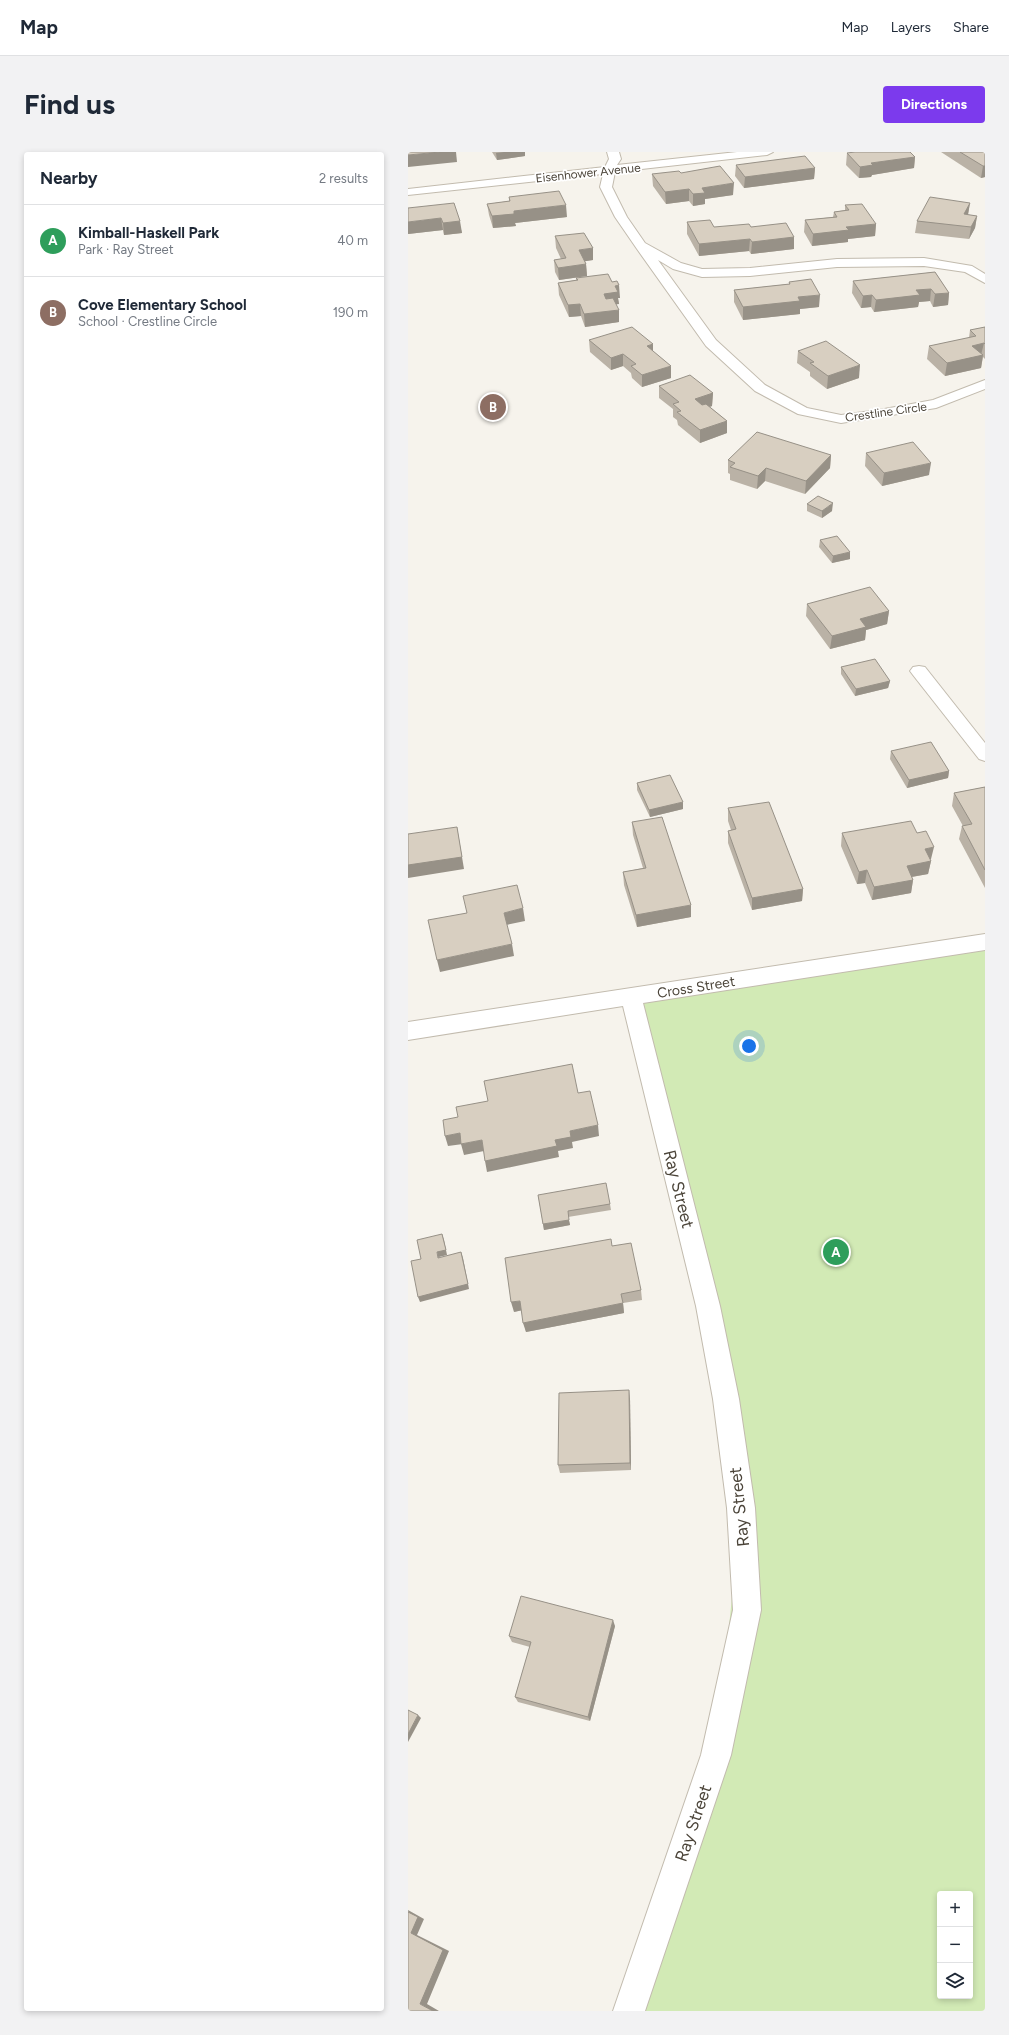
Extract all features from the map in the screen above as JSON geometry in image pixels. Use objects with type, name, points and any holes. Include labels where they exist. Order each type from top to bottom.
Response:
[{"type":"street","name":"Crestline Circle","points":[[613,152],[615,159],[608,171],[606,187],[620,217],[711,343],[760,388],[803,411],[841,419],[936,404],[985,384]]},
{"type":"street","name":"Eisenhower Avenue","points":[[408,192],[608,171],[767,152]]},
{"type":"street","name":"Crestline Circle","points":[[641,246],[678,266],[702,273],[750,272],[837,263],[924,262],[968,269],[985,279]]},
{"type":"street","points":[[919,670],[985,756]]},
{"type":"street","name":"Cross Street","points":[[408,1031],[985,942]]},
{"type":"street","name":"Ray Street","points":[[629,2011],[716,1755],[747,1610],[741,1508],[726,1399],[708,1306],[631,997]]},
{"type":"green space","points":[[985,942],[985,2011],[623,2011],[716,1755],[741,1508],[631,997]]},
{"type":"building","points":[[408,152],[440,152],[408,155]]},
{"type":"building","points":[[910,152],[915,157],[871,163],[873,165],[860,167],[847,153]]},
{"type":"building","points":[[960,152],[985,152],[985,166],[983,166]]},
{"type":"building","points":[[805,156],[815,168],[745,177],[736,165]]},
{"type":"building","points":[[720,166],[734,183],[702,188],[705,193],[693,194],[689,189],[665,192],[652,174],[679,171],[681,173]]},
{"type":"building","points":[[559,191],[566,205],[514,211],[514,214],[492,216],[487,204],[510,201],[509,197]]},
{"type":"building","points":[[930,197],[970,203],[964,214],[977,216],[971,227],[917,221]]},
{"type":"building","points":[[454,203],[460,221],[443,223],[441,218],[408,222],[408,208]]},
{"type":"building","points":[[862,204],[876,224],[846,227],[849,230],[813,234],[805,220],[837,217],[834,212],[849,210],[845,205]]},
{"type":"building","points":[[710,220],[714,227],[749,224],[751,227],[786,223],[794,237],[752,242],[750,239],[699,244],[687,222]]},
{"type":"building","points":[[584,233],[593,248],[579,250],[586,264],[558,268],[554,260],[566,258],[555,236]]},
{"type":"building","points":[[935,272],[949,293],[935,294],[931,289],[916,290],[920,295],[876,300],[872,295],[863,296],[853,281]]},
{"type":"building","points":[[608,274],[612,282],[617,281],[619,285],[615,286],[618,292],[604,294],[606,299],[613,298],[619,310],[584,314],[580,304],[568,305],[558,283],[578,280],[576,278]]},
{"type":"building","points":[[811,279],[820,295],[798,297],[800,301],[743,307],[734,290],[790,284],[789,282]]},
{"type":"building","points":[[632,327],[653,344],[647,346],[671,366],[642,375],[631,366],[636,364],[623,354],[611,358],[589,340]]},
{"type":"building","points":[[985,327],[985,344],[972,346],[983,355],[947,363],[929,346],[976,336],[970,330]]},
{"type":"building","points":[[826,341],[860,365],[828,376],[810,363],[814,362],[798,351]]},
{"type":"building","points":[[690,375],[713,393],[695,399],[702,405],[706,404],[727,421],[700,430],[677,412],[681,411],[673,404],[679,402],[659,386]]},
{"type":"building","points":[[757,432],[831,455],[806,481],[766,468],[758,476],[730,467],[735,463],[728,460]]},
{"type":"building","points":[[913,442],[931,463],[884,473],[866,453]]},
{"type":"building","points":[[818,496],[833,503],[822,511],[807,504]]},
{"type":"building","points":[[837,536],[850,552],[833,556],[820,540]]},
{"type":"building","points":[[870,587],[889,611],[860,619],[866,627],[832,636],[807,604]]},
{"type":"building","points":[[875,659],[890,681],[856,689],[841,667]]},
{"type":"building","points":[[931,742],[949,771],[909,780],[891,751]]},
{"type":"building","points":[[670,775],[683,802],[649,810],[637,783]]},
{"type":"building","points":[[985,787],[985,870],[962,826],[972,824],[954,793]]},
{"type":"building","points":[[769,802],[803,889],[752,898],[728,831],[736,829],[728,808]]},
{"type":"building","points":[[662,817],[691,905],[636,915],[623,872],[646,868],[632,822]]},
{"type":"building","points":[[911,821],[917,833],[926,831],[934,847],[925,849],[931,861],[907,866],[913,880],[874,887],[867,870],[859,872],[842,833]]},
{"type":"building","points":[[457,827],[462,857],[408,865],[408,834]]},
{"type":"building","points":[[517,885],[523,908],[504,913],[512,944],[437,960],[428,920],[467,913],[463,896]]},
{"type":"building","points":[[572,1064],[578,1093],[590,1091],[598,1125],[570,1131],[571,1137],[555,1140],[557,1146],[485,1161],[482,1140],[461,1144],[460,1133],[445,1136],[443,1120],[458,1117],[456,1107],[488,1101],[484,1081]]},
{"type":"building","points":[[606,1183],[610,1204],[568,1211],[569,1220],[543,1224],[538,1195]]},
{"type":"building","points":[[442,1234],[446,1250],[437,1252],[438,1258],[461,1252],[468,1284],[418,1297],[411,1261],[421,1259],[417,1240]]},
{"type":"building","points":[[611,1239],[612,1246],[631,1243],[641,1290],[621,1294],[623,1303],[523,1323],[520,1301],[511,1302],[505,1258]]},
{"type":"building","points":[[629,1390],[630,1463],[558,1465],[559,1393]]},
{"type":"building","points":[[521,1596],[613,1620],[588,1717],[515,1697],[531,1642],[509,1636]]},
{"type":"building","points":[[408,1710],[418,1715],[408,1734]]},
{"type":"building","points":[[408,1912],[418,1917],[411,1933],[443,1950],[420,2004],[433,2011],[408,2011]]},
{"type":"place","name":"Cove Elementary School","points":[[493,407]]},
{"type":"place","name":"Kimball-Haskell Park","points":[[836,1252]]}]
